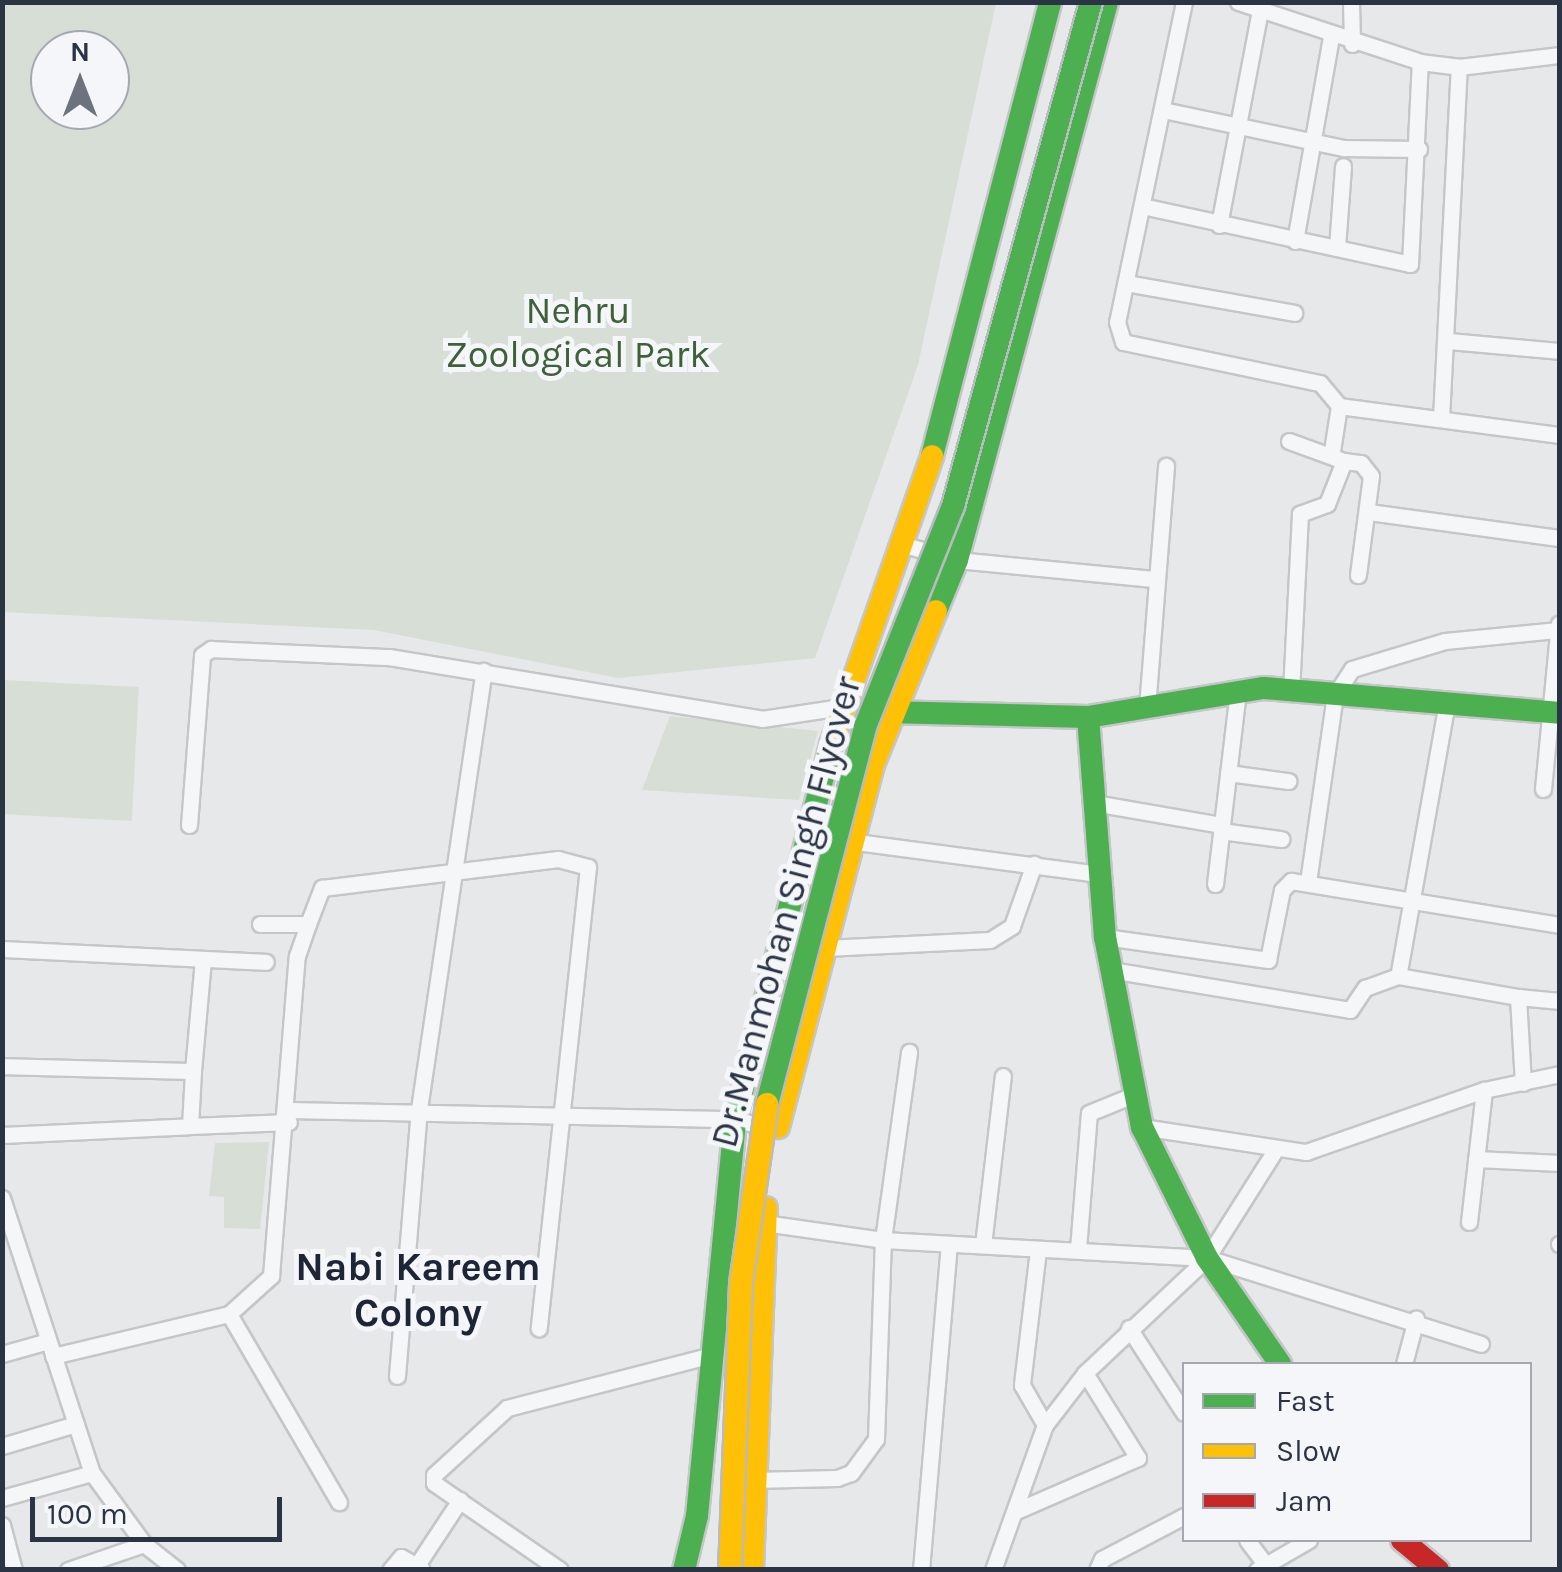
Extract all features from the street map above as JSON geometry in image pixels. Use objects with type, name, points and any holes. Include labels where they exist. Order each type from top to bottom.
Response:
[{"type":"main road","points":[[684,1570],[697,1516],[708,1356],[735,1119],[841,706],[905,544],[971,324],[1050,2]]},
{"type":"main road","name":"Dr.Manmohan Singh Flyover","points":[[716,1570],[732,1202],[757,1072],[860,703],[916,571],[1073,2]]},
{"type":"main road","name":"Dr.Manmohan Singh Flyover","points":[[730,1570],[741,1283],[772,1074],[864,727],[953,506],[1091,2]]},
{"type":"main road","points":[[752,1570],[752,1480],[764,1223],[777,1131],[874,762],[898,713],[957,560],[1107,2]]},
{"type":"main road","points":[[841,706],[898,713],[1088,717],[1238,690],[1290,690],[1555,713]]},
{"type":"main road","points":[[1088,717],[1106,937],[1133,1096],[1142,1127],[1207,1258],[1279,1362]]},
{"type":"main road","points":[[1404,1542],[1438,1570]]},
{"type":"street","points":[[1184,2],[1117,322],[1124,342],[1320,383],[1339,406],[1338,456],[1327,504],[1300,514],[1290,690]]},
{"type":"street","points":[[1238,2],[1352,44],[1420,62],[1459,66],[1560,56]]},
{"type":"street","points":[[1351,2],[1352,44]]},
{"type":"street","points":[[1219,225],[1260,11]]},
{"type":"street","points":[[1295,240],[1315,142],[1330,36]]},
{"type":"street","points":[[1142,206],[1410,264],[1419,149],[1420,62]]},
{"type":"street","points":[[1441,419],[1448,342],[1459,66]]},
{"type":"street","points":[[1162,110],[1238,121],[1315,142],[1419,149]]},
{"type":"street","points":[[1337,248],[1342,166]]},
{"type":"street","points":[[1126,283],[1294,314]]},
{"type":"street","points":[[1448,342],[1560,351]]},
{"type":"street","points":[[1339,406],[1560,435]]},
{"type":"street","points":[[1289,441],[1369,468],[1369,512],[1358,575]]},
{"type":"street","points":[[1147,708],[1166,466]]},
{"type":"street","points":[[1369,512],[1560,538]]},
{"type":"street","points":[[905,544],[957,560],[1156,579]]},
{"type":"street","points":[[1543,789],[1555,713],[1560,621]]},
{"type":"street","points":[[1308,882],[1335,695],[1352,669],[1445,642],[1558,630]]},
{"type":"street","points":[[189,825],[206,651],[389,658],[762,719],[841,706]]},
{"type":"street","points":[[396,1376],[419,1110],[484,671]]},
{"type":"street","points":[[1215,884],[1238,690]]},
{"type":"street","points":[[1398,976],[1447,702]]},
{"type":"street","points":[[1228,773],[1288,780]]},
{"type":"street","points":[[1094,804],[1281,839]]},
{"type":"street","points":[[856,842],[1099,874]]},
{"type":"street","points":[[2,1354],[51,1349],[230,1314],[271,1276],[289,1116],[296,956],[322,888],[558,858],[588,866],[539,1328]]},
{"type":"street","points":[[824,948],[990,940],[1012,926],[1034,864]]},
{"type":"street","points":[[1106,937],[1268,960],[1284,885],[1308,882],[1560,925]]},
{"type":"street","points":[[260,924],[308,924]]},
{"type":"street","points":[[2,949],[266,962]]},
{"type":"street","points":[[190,1126],[203,959]]},
{"type":"street","points":[[1111,970],[1350,1010],[1365,988],[1398,976],[1560,1001]]},
{"type":"street","points":[[1518,997],[1523,1083]]},
{"type":"street","points":[[752,1480],[836,1478],[851,1472],[876,1439],[883,1240],[909,1052]]},
{"type":"street","points":[[2,1066],[193,1072]]},
{"type":"street","points":[[1142,1127],[1274,1152],[1342,1146],[1484,1090],[1560,1074]]},
{"type":"street","points":[[983,1245],[1003,1076]]},
{"type":"street","points":[[1469,1222],[1484,1090]]},
{"type":"street","points":[[1078,1248],[1089,1113],[1133,1096]]},
{"type":"street","points":[[2,1135],[419,1110],[735,1119],[777,1131]]},
{"type":"street","points":[[993,1570],[1045,1425],[1085,1374],[1129,1328],[1207,1258],[1274,1152]]},
{"type":"street","points":[[1476,1159],[1560,1163]]},
{"type":"street","points":[[2,1198],[92,1474],[144,1544],[177,1570]]},
{"type":"street","points":[[764,1223],[883,1240],[1207,1258],[1416,1320],[1481,1344]]},
{"type":"street","points":[[920,1570],[949,1244]]},
{"type":"street","points":[[1038,1250],[1022,1384],[1045,1425]]},
{"type":"street","points":[[230,1314],[339,1502]]},
{"type":"street","points":[[1405,1362],[1416,1320]]},
{"type":"street","points":[[1129,1328],[1182,1410]]},
{"type":"street","points":[[560,1570],[434,1483],[434,1474],[507,1408],[708,1356]]},
{"type":"street","points":[[1016,1511],[1138,1458],[1085,1374]]},
{"type":"street","points":[[2,1446],[76,1424]]},
{"type":"street","points":[[2,1498],[92,1474]]},
{"type":"street","points":[[390,1570],[401,1557],[420,1567],[460,1500]]},
{"type":"street","points":[[1097,1570],[1102,1558],[1182,1517]]},
{"type":"street","points":[[2,1525],[14,1570]]},
{"type":"street","points":[[1248,1542],[1261,1567],[1305,1542]]},
{"type":"street","points":[[68,1570],[144,1544]]},
{"type":"green space","name":"Nehru Zoological Park","points":[[3,2],[996,3],[918,365],[815,658],[618,678],[374,630],[3,612]]},
{"type":"green space","points":[[3,680],[139,687],[132,821],[2,814]]},
{"type":"green space","points":[[670,716],[818,731],[799,800],[642,790]]},
{"type":"green space","points":[[269,1142],[260,1229],[224,1228],[224,1197],[209,1196],[215,1143]]},
{"type":"traffic: fast","points":[[932,456],[1050,2]]},
{"type":"traffic: fast","points":[[767,1104],[865,727],[953,506],[1091,2]]},
{"type":"traffic: fast","points":[[936,611],[957,560],[1107,2]]},
{"type":"traffic: fast","points":[[887,712],[1088,717],[1264,688],[1560,713]]},
{"type":"traffic: fast","points":[[1088,717],[1105,937],[1142,1127],[1207,1258],[1279,1362]]},
{"type":"traffic: fast","points":[[684,1570],[697,1516],[735,1119],[831,745]]},
{"type":"traffic: slow","points":[[831,745],[932,456]]},
{"type":"traffic: slow","points":[[778,1127],[874,762],[936,611]]},
{"type":"traffic: slow","points":[[730,1570],[741,1283],[767,1104]]},
{"type":"traffic: slow","points":[[752,1570],[766,1208]]},
{"type":"traffic: jam","points":[[1404,1542],[1438,1570]]},
{"type":"district","name":"Nabi Kareem Colony","points":[[418,1290]]}]
